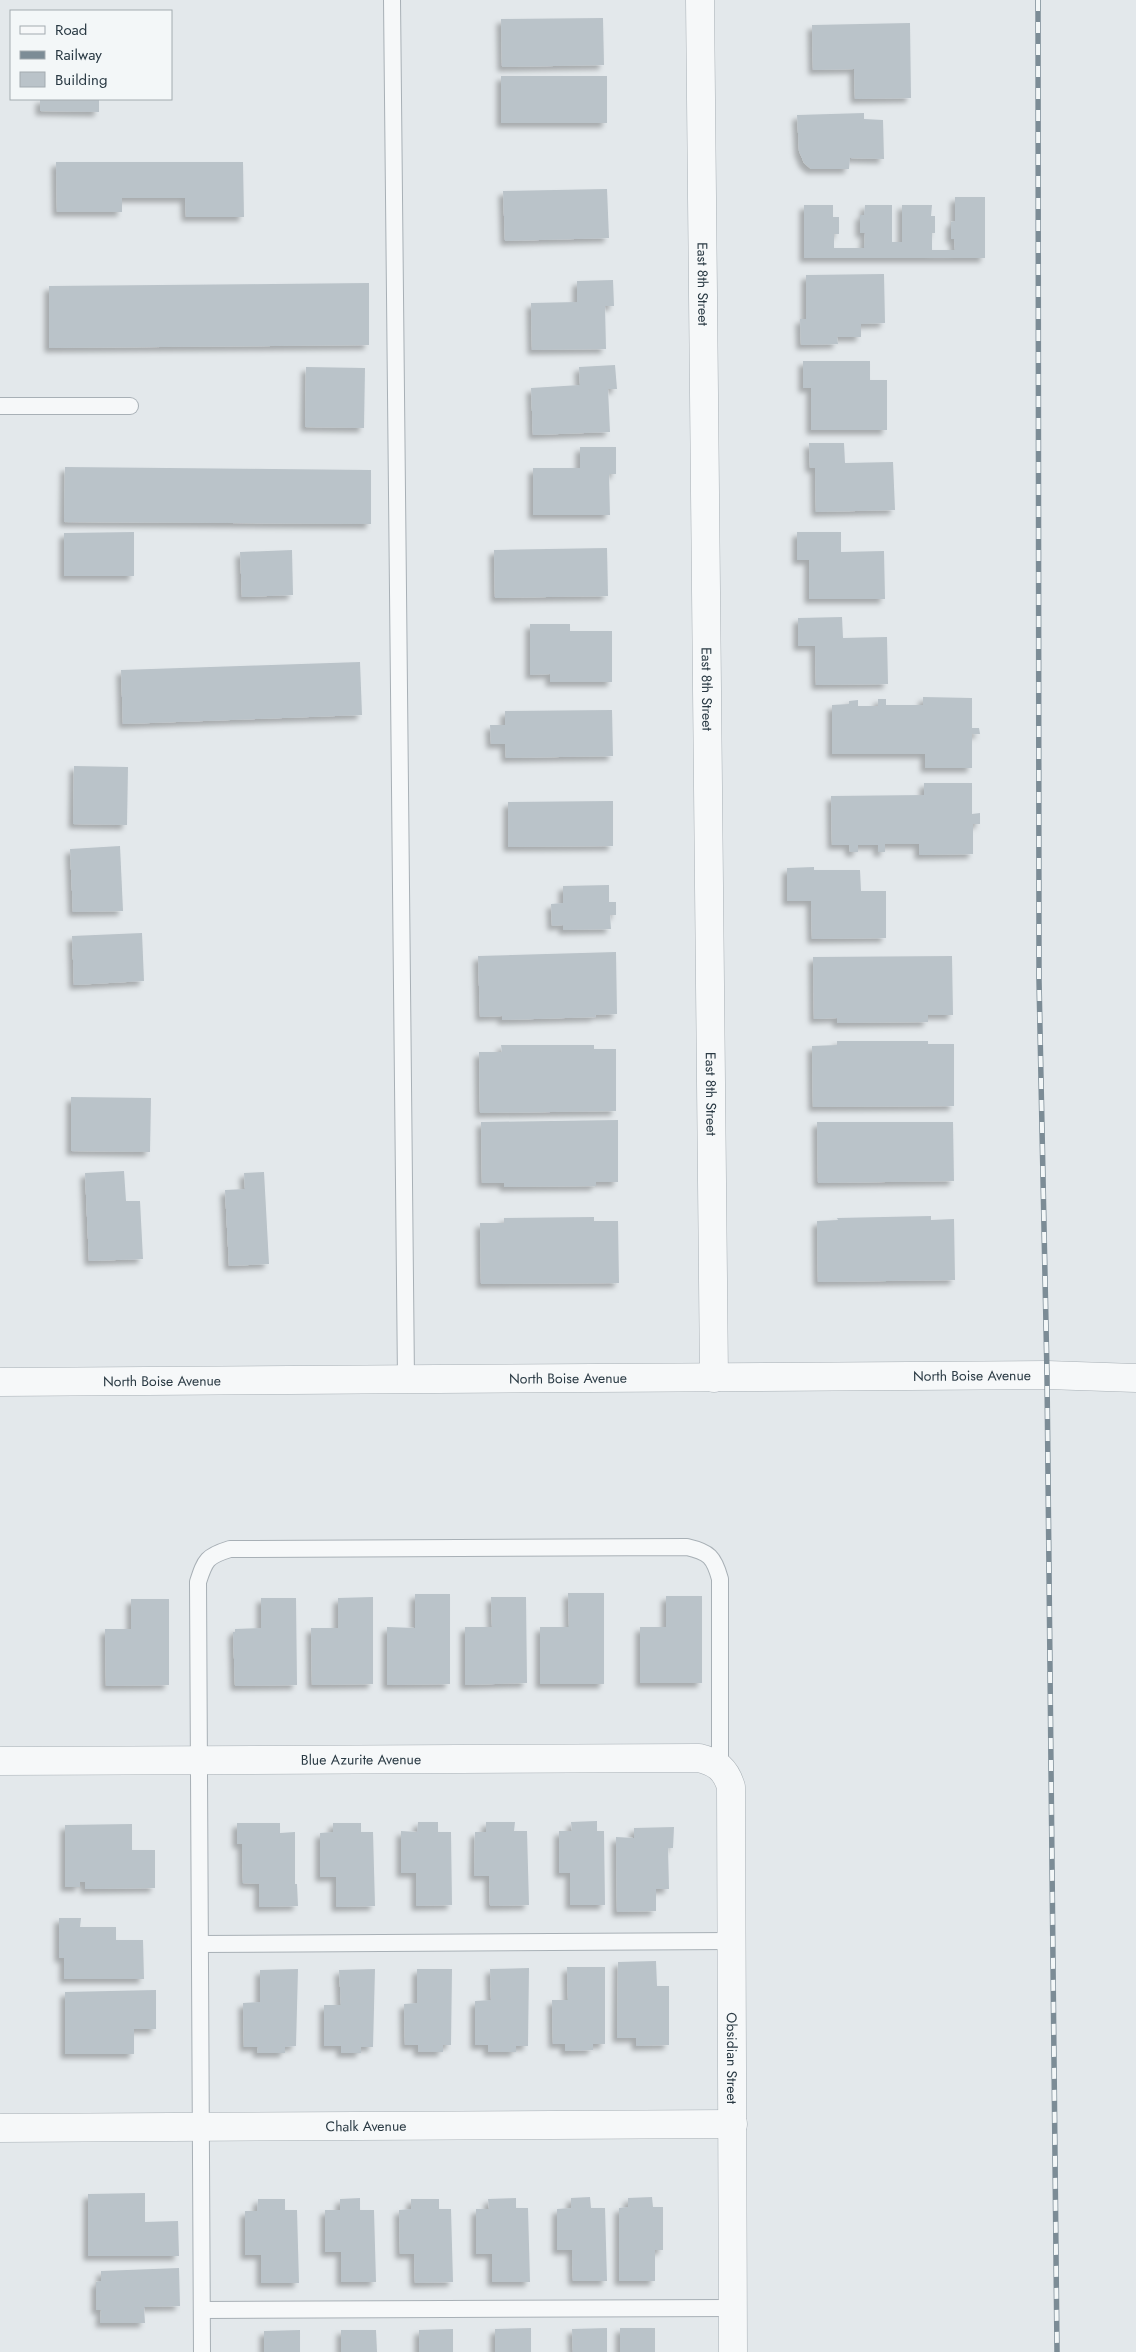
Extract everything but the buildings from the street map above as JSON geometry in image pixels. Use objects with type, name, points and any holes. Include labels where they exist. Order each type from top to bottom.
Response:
[{"type":"street","name":"East 8th Street","points":[[700,0],[714,1378]]},
{"type":"street","name":"North Boise Avenue","points":[[0,1382],[1047,1375],[1136,1378]]},
{"type":"street","name":"Blue Azurite Avenue","points":[[0,1761],[699,1758],[710,1760],[720,1766]]},
{"type":"street","name":"Obsidian Street","points":[[720,1766],[727,1775],[731,1787],[732,2352]]},
{"type":"street","name":"Chalk Avenue","points":[[0,2128],[733,2124]]},
{"type":"lane","points":[[392,0],[406,1380]]},
{"type":"lane","points":[[0,406],[130,406]]},
{"type":"lane","points":[[202,2352],[198,1582],[204,1563],[214,1554],[230,1549],[687,1547],[703,1551],[715,1562],[720,1579],[720,1766]]},
{"type":"lane","points":[[200,1944],[732,1941]]},
{"type":"lane","points":[[202,2310],[732,2308]]},
{"type":"railway","points":[[1038,0],[1039,980],[1047,1375],[1057,2352]]}]
